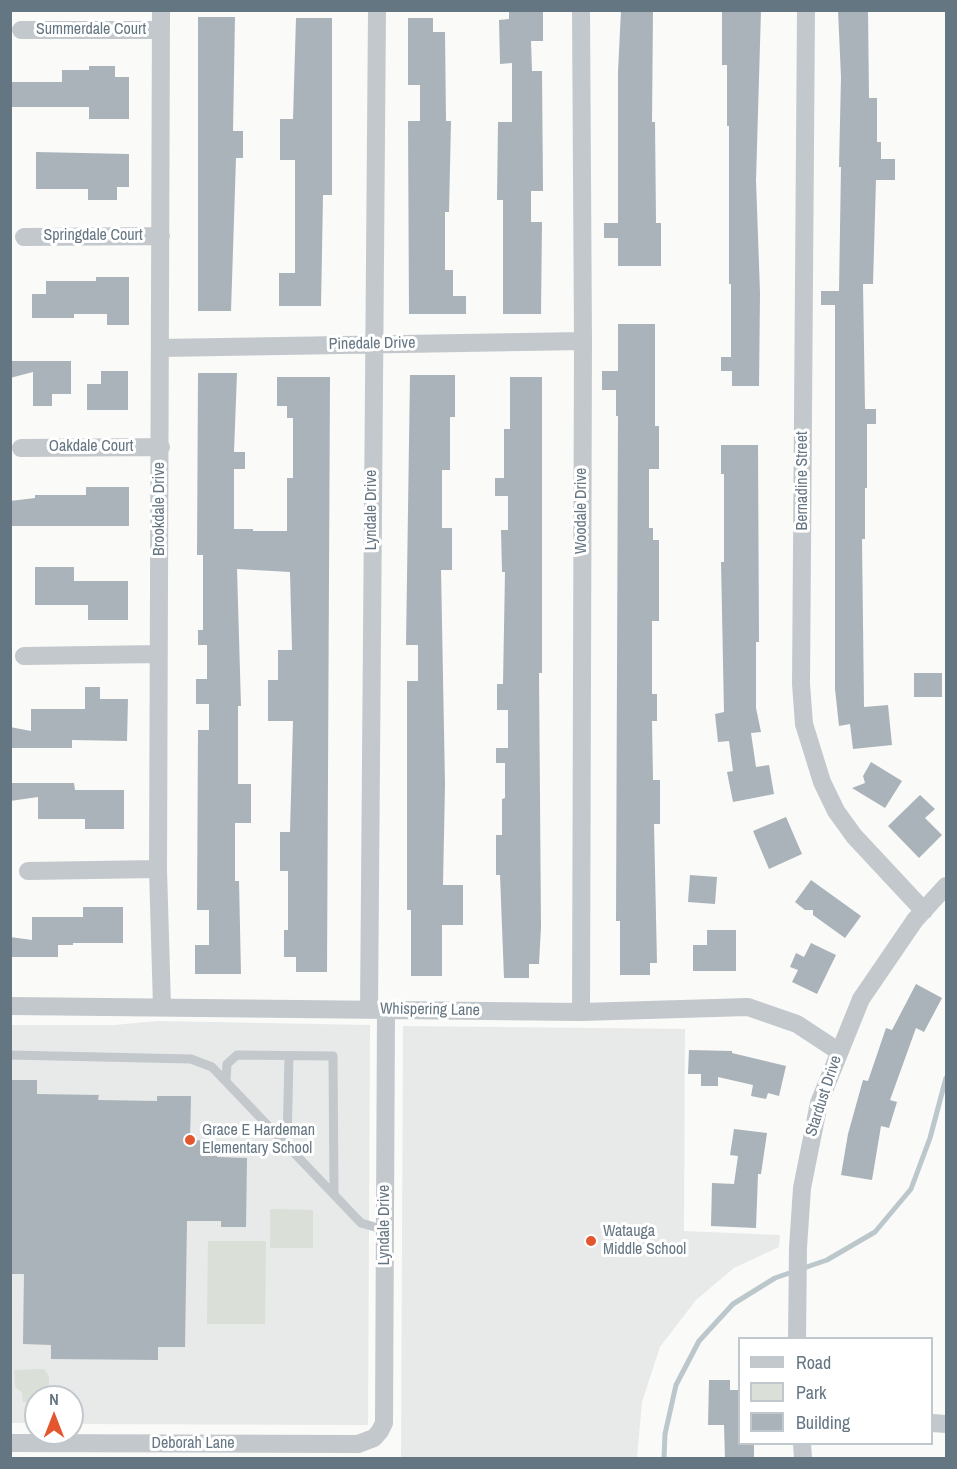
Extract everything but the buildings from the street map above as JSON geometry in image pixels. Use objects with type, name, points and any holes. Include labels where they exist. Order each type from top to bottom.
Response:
[{"type":"street","name":"Brookdale Drive","points":[[161,10],[158,869],[162,1007]]},
{"type":"street","name":"Lyndale Drive","points":[[374,1438],[384,1423],[385,1230],[378,1010],[373,345],[376,10]]},
{"type":"street","name":"Woodale Drive","points":[[580,1012],[583,341],[581,10]]},
{"type":"street","name":"Bernadine Street","points":[[806,10],[801,684],[804,724],[818,771],[836,811],[854,836],[924,911]]},
{"type":"street","name":"Summerdale Court","points":[[21,30],[161,30]]},
{"type":"street","name":"Springdale Court","points":[[24,237],[161,236]]},
{"type":"street","name":"Pinedale Drive","points":[[161,348],[583,341]]},
{"type":"street","name":"Oakdale Court","points":[[21,448],[161,447]]},
{"type":"street","points":[[24,656],[159,654]]},
{"type":"street","points":[[28,872],[158,869]]},
{"type":"street","name":"Stardust Drive","points":[[797,1337],[798,1248],[809,1143],[819,1103],[838,1051],[861,999],[924,911],[946,886]]},
{"type":"street","name":"Whispering Lane","points":[[10,1006],[580,1012],[748,1007],[797,1024],[838,1051]]},
{"type":"street","name":"Deborah Lane","points":[[10,1443],[358,1444],[374,1438]]},
{"type":"lane","points":[[10,1055],[191,1059],[212,1067],[361,1222],[385,1230]]},
{"type":"lane","points":[[226,1081],[227,1064],[237,1055],[333,1056],[334,1194]]},
{"type":"lane","points":[[287,1145],[289,1056]]},
{"type":"shaded area","name":"Grace E Hardeman Elementary School","points":[[157,1021],[370,1025],[368,1425],[84,1424],[84,1385],[24,1385],[24,1423],[11,1423],[11,1025],[114,1025]]},
{"type":"shaded area","name":"Watauga Middle School","points":[[403,1026],[685,1029],[684,1231],[780,1235],[779,1247],[734,1268],[696,1300],[660,1347],[642,1402],[637,1458],[401,1458]]},
{"type":"green space","points":[[270,1209],[313,1210],[313,1248],[270,1248]]},
{"type":"green space","points":[[208,1241],[266,1241],[265,1324],[207,1324]]},
{"type":"green space","points":[[44,1369],[49,1376],[49,1385],[24,1385],[23,1402],[22,1392],[15,1387],[14,1370]]},
{"type":"waterway","points":[[664,1458],[665,1434],[676,1385],[699,1341],[733,1304],[775,1278],[827,1260],[875,1232],[911,1189],[930,1138],[946,1078]]},
{"type":"place","name":"Grace E Hardeman Elementary School","points":[[190,1140]]},
{"type":"place","name":"Watauga Middle School","points":[[591,1241]]}]
